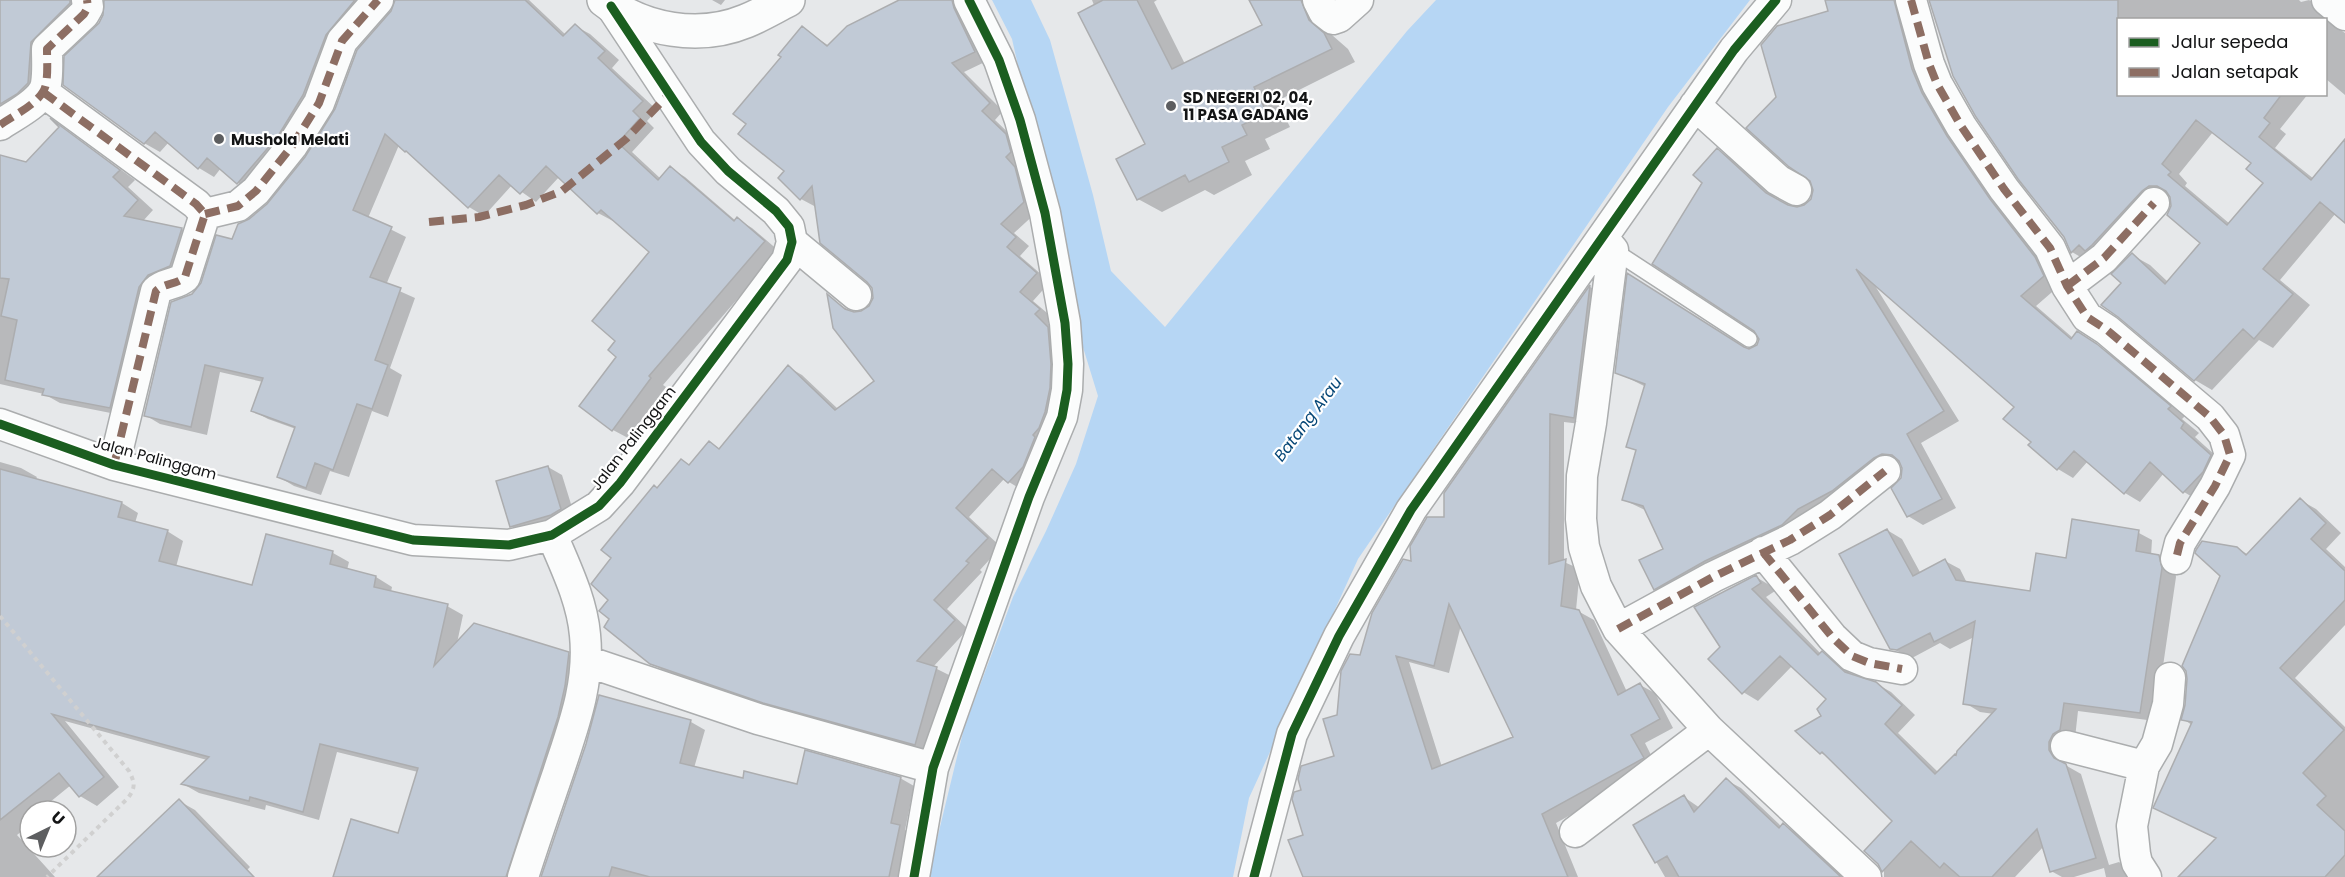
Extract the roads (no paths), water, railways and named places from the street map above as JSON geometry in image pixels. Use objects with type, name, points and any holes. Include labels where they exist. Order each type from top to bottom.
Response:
[{"type":"main road","points":[[608,3],[655,27],[698,32],[744,22],[788,0]]},
{"type":"street","points":[[0,125],[36,100],[43,92],[46,84],[47,49],[84,14],[88,7],[87,0]]},
{"type":"street","points":[[205,214],[238,206],[256,191],[292,146],[319,103],[342,41],[378,0]]},
{"type":"street","points":[[914,877],[933,768],[1029,497],[1062,417],[1068,364],[1065,323],[1045,213],[1020,120],[999,60],[969,0]]},
{"type":"street","points":[[1318,0],[1329,17],[1336,19],[1359,0]]},
{"type":"street","points":[[1254,877],[1292,734],[1339,636],[1411,510],[1608,244],[1695,105],[1734,50],[1776,0]]},
{"type":"street","points":[[1911,0],[1937,84],[1961,126],[2004,189],[2050,248],[2067,286],[2087,317],[2107,330],[2210,417],[2224,435],[2230,455],[2215,486],[2180,543],[2176,559]]},
{"type":"street","points":[[2327,0],[2345,15]]},
{"type":"street","points":[[608,3],[700,142],[728,171],[776,211],[789,227],[792,242],[856,295]]},
{"type":"street","points":[[43,92],[196,204],[205,214]]},
{"type":"street","points":[[1695,105],[1778,180],[1797,190]]},
{"type":"street","points":[[2067,286],[2104,258],[2154,203]]},
{"type":"street","points":[[114,465],[156,291],[164,286],[181,282],[185,277],[205,214]]},
{"type":"street","name":"Jalan Palinggam","points":[[0,424],[114,465],[413,540],[509,545],[552,535],[599,506],[620,483],[787,260],[792,242]]},
{"type":"street","points":[[1608,244],[1591,423],[1582,476],[1581,519],[1584,547],[1593,576],[1618,629],[1708,730],[1866,877]]},
{"type":"street","points":[[1618,629],[1763,552],[1791,540],[1830,515],[1885,471]]},
{"type":"street","points":[[523,877],[584,688],[585,633],[568,573],[552,535]]},
{"type":"street","points":[[1763,552],[1832,637],[1852,656],[1869,663],[1902,669]]},
{"type":"street","points":[[586,661],[758,719],[933,768]]},
{"type":"street","points":[[2146,877],[2137,863],[2132,826],[2144,766],[2157,744],[2168,704],[2170,678]]},
{"type":"street","points":[[1575,832],[1708,730]]},
{"type":"street","points":[[2066,746],[2144,766]]},
{"type":"lane","points":[[1608,244],[1749,339]]},
{"type":"water","name":"Batang Arau","points":[[992,0],[1031,0],[1050,40],[1093,195],[1111,271],[1165,327],[1407,31],[1436,0],[1750,0],[1668,107],[1358,559],[1249,798],[1233,877],[930,877],[932,860],[964,728],[1013,597],[1076,464],[1098,396],[1078,331],[1012,39]]},
{"type":"place","name":"SD NEGERI 02, 04, 11 PASA GADANG","points":[[1171,106]]},
{"type":"place","name":"Mushola Melati","points":[[219,139]]}]
